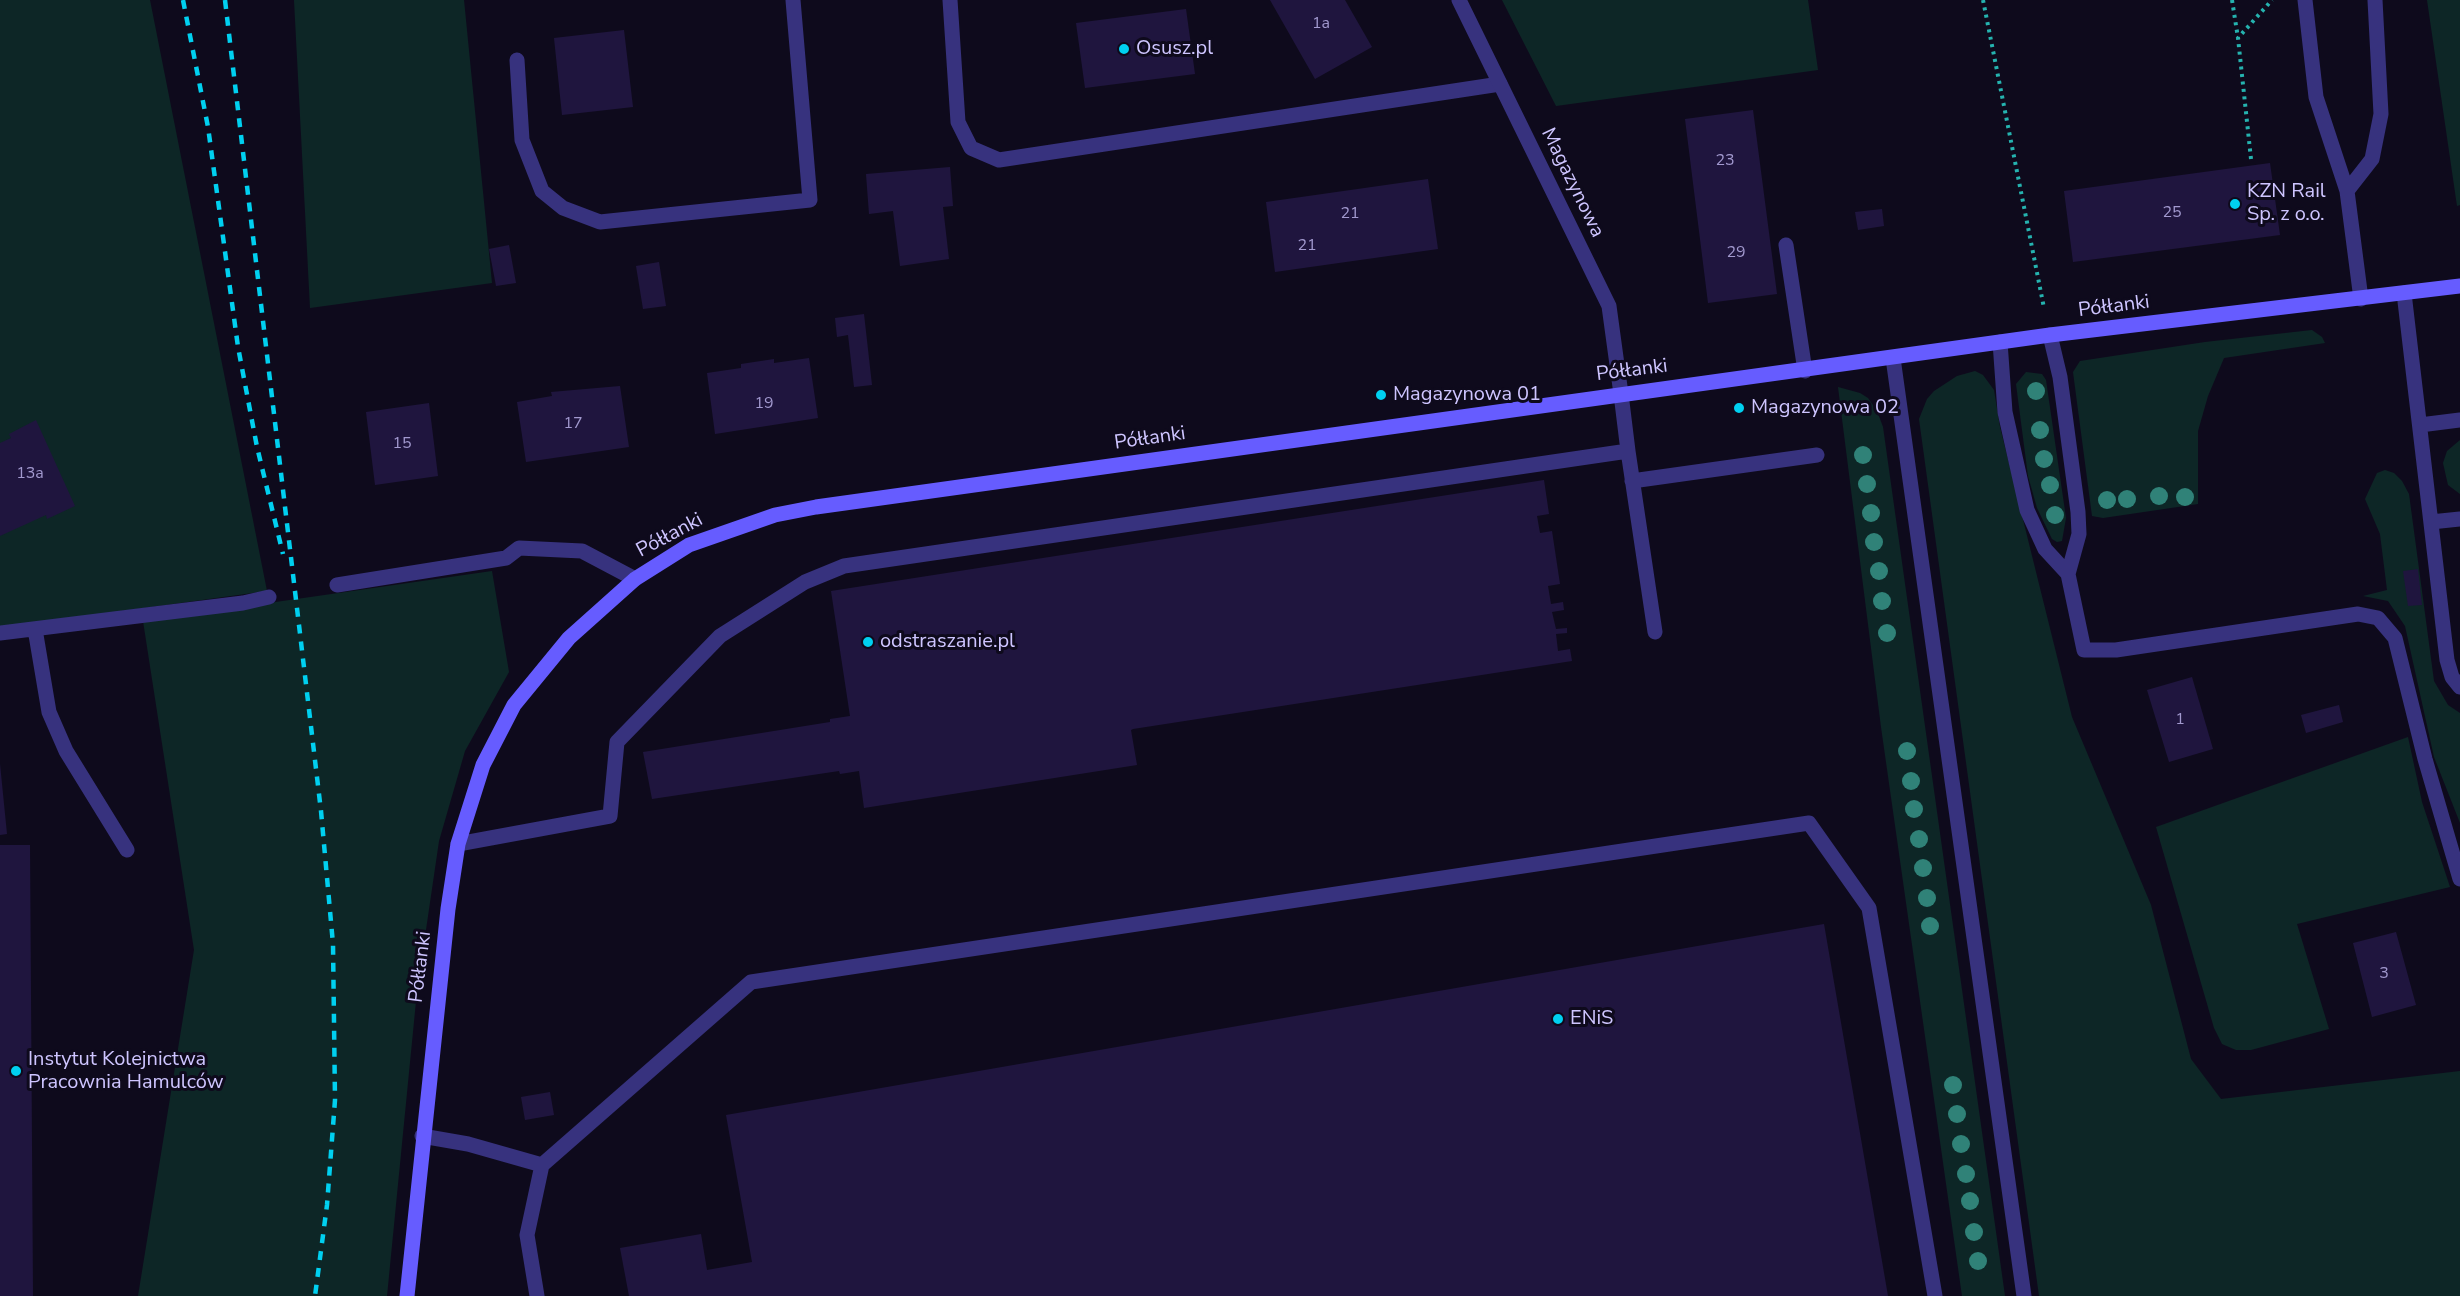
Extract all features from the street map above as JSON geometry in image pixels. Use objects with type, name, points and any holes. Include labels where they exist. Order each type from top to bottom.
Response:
[{"type":"street","points":[[517,60],[522,140],[542,191],[562,208],[600,222],[810,200],[793,0]]},
{"type":"street","points":[[950,0],[958,122],[971,148],[999,160],[1500,84]]},
{"type":"street","name":"Magazynowa","points":[[1459,0],[1609,306],[1654,632]]},
{"type":"street","points":[[2305,0],[2316,98],[2347,191],[2361,299]]},
{"type":"street","points":[[2347,191],[2372,159],[2381,114],[2375,0]]},
{"type":"street","points":[[1786,245],[1804,371]]},
{"type":"street","name":"Półłanki","points":[[407,1296],[422,1136],[459,844],[469,802],[483,765],[514,705],[569,638],[635,579],[689,545],[766,518],[816,507],[2050,335],[2460,286]]},
{"type":"street","points":[[2404,293],[2447,660],[2452,676],[2460,687]]},
{"type":"street","points":[[2050,335],[2060,377],[2078,512],[2079,534],[2068,574],[2084,650],[2116,650],[2358,614],[2378,618],[2395,638],[2425,759],[2460,879]]},
{"type":"street","points":[[2000,342],[2005,412],[2027,510],[2045,549],[2068,574]]},
{"type":"street","points":[[1893,358],[2024,1296]]},
{"type":"street","points":[[2420,425],[2460,420]]},
{"type":"street","points":[[459,844],[610,816],[617,742],[720,636],[805,582],[844,566],[1628,451]]},
{"type":"street","points":[[1632,481],[1817,455]]},
{"type":"street","points":[[2431,522],[2460,519]]},
{"type":"street","points":[[337,585],[506,558],[519,548],[582,551],[635,579]]},
{"type":"street","points":[[0,633],[243,603],[269,597]]},
{"type":"street","points":[[35,628],[49,712],[66,751],[127,850]]},
{"type":"street","points":[[537,1296],[526,1235],[542,1165],[751,982],[1809,823],[1869,908],[1935,1296]]},
{"type":"street","points":[[422,1136],[468,1144],[542,1165]]},
{"type":"path","points":[[1983,0],[2050,335]]},
{"type":"path","points":[[2232,0],[2251,159]]},
{"type":"path","points":[[2238,38],[2272,0]]},
{"type":"green space","points":[[0,0],[150,0],[267,591],[0,628]]},
{"type":"green space","points":[[294,0],[464,0],[492,283],[310,308]]},
{"type":"green space","points":[[1502,0],[1808,0],[1818,70],[1556,106]]},
{"type":"green space","points":[[2427,0],[2460,0],[2460,205],[2457,206]]},
{"type":"green space","points":[[2312,330],[2322,337],[2325,343],[2224,358],[2208,396],[2198,431],[2198,504],[2103,518],[2092,516],[2073,372],[2080,361],[2205,342]]},
{"type":"green space","points":[[1975,371],[1983,375],[1994,390],[2000,427],[2072,717],[2151,905],[2191,1059],[2221,1099],[2460,1071],[2460,1296],[2039,1296],[1919,419],[1927,399],[1934,391],[1957,376]]},
{"type":"green space","points":[[2026,372],[2042,374],[2046,380],[2066,518],[2062,541],[2057,542],[2052,539],[2037,508],[2028,476],[2016,384]]},
{"type":"green space","points":[[1838,387],[1860,393],[1868,398],[1877,411],[1883,427],[2005,1296],[1962,1296],[1881,727]]},
{"type":"green space","points":[[2460,440],[2460,494],[2448,485],[2443,463],[2447,451]]},
{"type":"green space","points":[[2385,470],[2394,473],[2402,481],[2409,494],[2434,681],[2448,705],[2460,713],[2460,823],[2434,757],[2405,626],[2388,601],[2363,596],[2387,590],[2380,534],[2365,499],[2377,473]]},
{"type":"green space","points":[[492,571],[509,672],[465,751],[439,841],[417,991],[387,1296],[138,1296],[194,950],[143,621]]},
{"type":"green space","points":[[2408,737],[2422,802],[2450,887],[2297,924],[2329,1029],[2251,1050],[2236,1050],[2222,1044],[2214,1028],[2156,827]]},
{"type":"building","points":[[1270,0],[1345,0],[1372,47],[1315,79]]},
{"type":"building","points":[[1186,9],[1195,74],[1085,88],[1076,23]]},
{"type":"building","points":[[624,30],[633,107],[562,115],[554,38]]},
{"type":"building","points":[[1753,110],[1777,294],[1708,303],[1685,119]]},
{"type":"building","points":[[2270,163],[2280,235],[2073,262],[2064,191]]},
{"type":"building","points":[[950,167],[953,206],[943,207],[949,259],[900,266],[893,211],[869,214],[866,174]]},
{"type":"building","points":[[1428,179],[1438,249],[1275,272],[1266,202]]},
{"type":"building","points":[[1882,209],[1884,226],[1858,230],[1855,212]]},
{"type":"building","points":[[509,245],[516,283],[496,286],[489,249]]},
{"type":"building","points":[[659,262],[666,306],[643,309],[636,266]]},
{"type":"building","points":[[864,314],[872,385],[854,387],[848,335],[837,337],[835,318]]},
{"type":"building","points":[[809,358],[818,418],[715,434],[707,373],[741,368],[741,364],[774,359],[774,363]]},
{"type":"building","points":[[620,386],[629,447],[526,462],[517,402],[552,396],[551,392]]},
{"type":"building","points":[[429,403],[438,476],[375,485],[366,412]]},
{"type":"building","points":[[36,420],[75,506],[47,519],[46,515],[0,536],[0,443],[11,438],[9,434]]},
{"type":"building","points":[[1544,480],[1549,514],[1537,516],[1540,533],[1552,531],[1560,584],[1548,586],[1551,604],[1563,602],[1564,610],[1552,612],[1556,629],[1567,628],[1567,633],[1556,634],[1558,651],[1570,649],[1572,661],[1133,729],[1131,730],[1137,765],[864,808],[859,771],[840,774],[839,771],[652,799],[643,752],[830,722],[830,719],[850,716],[831,591]]},
{"type":"building","points":[[2418,569],[2422,605],[2408,606],[2403,571]]},
{"type":"building","points":[[2192,677],[2213,749],[2169,762],[2147,690]]},
{"type":"building","points":[[2339,705],[2343,722],[2306,733],[2301,715]]},
{"type":"building","points":[[0,764],[7,834],[0,835]]},
{"type":"building","name":"Instytut Kolejnictwa Pracownia Hamulców","points":[[0,845],[30,845],[33,1296],[0,1296]]},
{"type":"building","name":"ENiS","points":[[1824,924],[1888,1296],[629,1296],[620,1248],[701,1234],[707,1270],[752,1262],[726,1115]]},
{"type":"building","points":[[2396,932],[2416,1005],[2372,1017],[2353,943]]},
{"type":"building","points":[[550,1092],[554,1115],[525,1120],[521,1097]]},
{"type":"railway","points":[[183,0],[208,127],[238,347],[257,447],[283,554]]},
{"type":"railway","points":[[225,0],[321,811],[333,944],[335,1100],[327,1205],[315,1296]]},
{"type":"place","name":"Osusz.pl","points":[[1124,49]]},
{"type":"place","name":"KZN Rail Sp. z o.o.","points":[[2235,204]]},
{"type":"place","name":"Magazynowa 01","points":[[1381,395]]},
{"type":"place","name":"Magazynowa 02","points":[[1739,408]]},
{"type":"place","name":"odstraszanie.pl","points":[[868,642]]},
{"type":"place","name":"ENiS","points":[[1558,1019]]},
{"type":"place","name":"Instytut Kolejnictwa Pracownia Hamulców","points":[[16,1071]]}]
